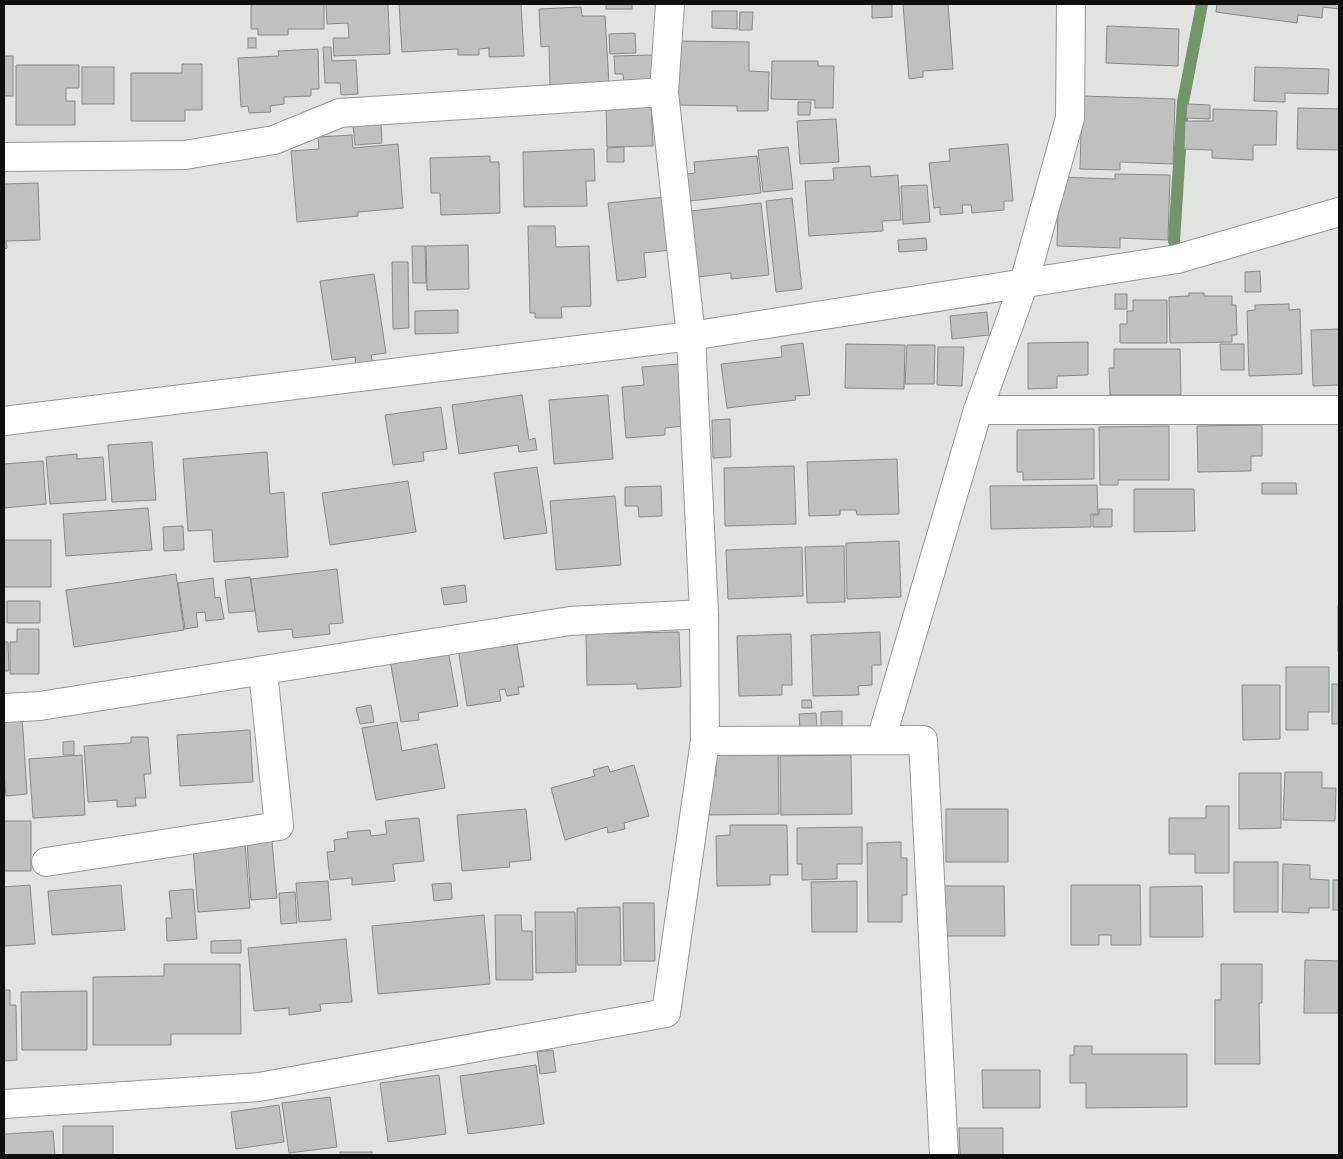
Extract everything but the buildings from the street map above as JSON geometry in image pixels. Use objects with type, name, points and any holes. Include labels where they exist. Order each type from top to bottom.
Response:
[{"type":"street","points":[[4,1104],[259,1087],[666,1013],[706,741],[704,614],[690,336],[664,92],[670,4]]},
{"type":"street","points":[[881,740],[978,410],[1024,283],[1070,118],[1071,4]]},
{"type":"street","points":[[4,157],[185,155],[274,140],[340,113],[664,92]]},
{"type":"street","points":[[4,421],[690,336],[1177,259],[1339,212]]},
{"type":"street","points":[[978,410],[1339,410]]},
{"type":"street","points":[[4,708],[40,706],[570,621],[704,614]]},
{"type":"street","points":[[46,862],[279,826],[263,671]]},
{"type":"street","points":[[706,741],[923,740],[944,1155]]},
{"type":"waterway","points":[[1174,241],[1183,102],[1202,4]]}]
